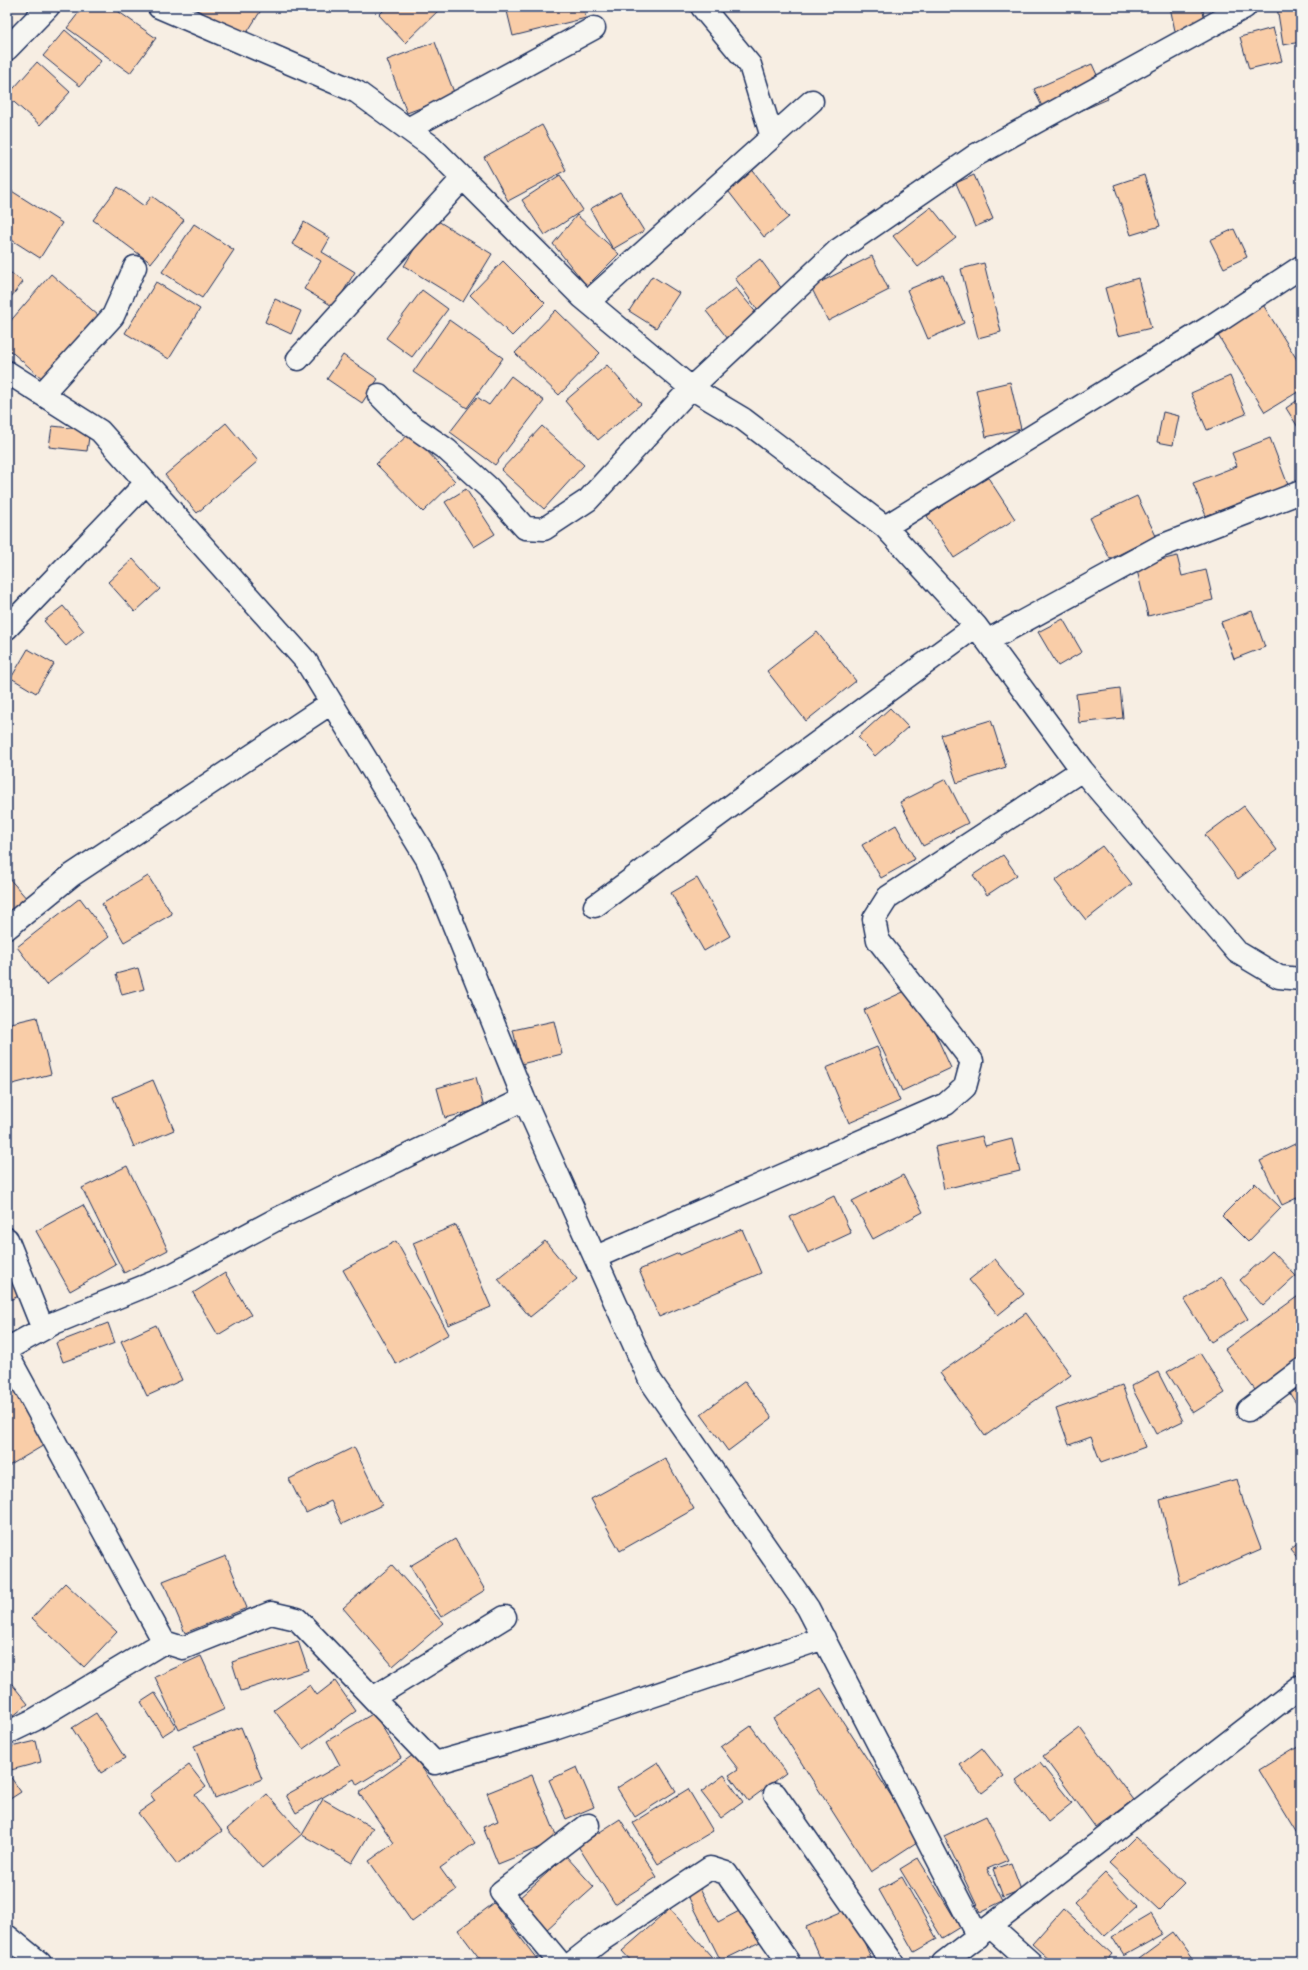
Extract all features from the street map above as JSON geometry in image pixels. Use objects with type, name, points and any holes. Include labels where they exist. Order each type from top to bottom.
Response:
[{"type":"street","points":[[7,49],[48,7]]},
{"type":"street","points":[[159,7],[357,92],[430,146],[588,302],[691,388],[743,419],[885,526],[982,634],[1082,770],[1237,952],[1279,976],[1301,979]]},
{"type":"street","points":[[702,7],[750,65],[772,137]]},
{"type":"street","points":[[379,395],[404,420],[453,455],[490,489],[525,528],[544,529],[588,500],[691,388],[838,250],[976,155],[1245,7]]},
{"type":"street","points":[[408,129],[594,28]]},
{"type":"street","points":[[588,302],[812,101]]},
{"type":"street","points":[[298,359],[464,178]]},
{"type":"street","points":[[42,394],[112,316],[135,267]]},
{"type":"street","points":[[885,526],[1216,323],[1301,267]]},
{"type":"street","points":[[7,372],[100,431],[306,661],[427,859],[524,1099],[650,1380],[808,1608],[985,1932],[1031,1963]]},
{"type":"street","points":[[7,628],[146,483]]},
{"type":"street","points":[[595,906],[982,634],[1161,546],[1301,492]]},
{"type":"street","points":[[7,928],[72,875],[331,703]]},
{"type":"street","points":[[596,1257],[946,1104],[965,1087],[972,1061],[878,940],[874,919],[888,897],[1082,770]]},
{"type":"street","points":[[7,1349],[43,1329],[172,1275],[277,1220],[524,1099]]},
{"type":"street","points":[[7,1239],[43,1329]]},
{"type":"street","points":[[7,1354],[164,1642],[183,1648],[271,1613],[297,1619],[435,1763],[554,1729],[824,1638]]},
{"type":"street","points":[[1248,1410],[1301,1370]]},
{"type":"street","points":[[373,1698],[504,1617]]},
{"type":"street","points":[[7,1733],[34,1720],[164,1642]]},
{"type":"street","points":[[943,1963],[1301,1686]]},
{"type":"street","points":[[775,1794],[893,1963]]},
{"type":"street","points":[[560,1963],[501,1892],[588,1826]]},
{"type":"street","points":[[572,1963],[600,1941],[710,1868],[726,1873],[789,1963]]},
{"type":"street","points":[[7,1936],[40,1963]]},
{"type":"building","points":[[83,7],[112,7],[156,38],[130,73],[67,28]]},
{"type":"building","points":[[200,7],[263,7],[243,39],[197,11]]},
{"type":"building","points":[[387,7],[442,7],[405,43],[379,15]]},
{"type":"building","points":[[506,7],[583,7],[586,18],[513,36]]},
{"type":"building","points":[[1170,7],[1202,7],[1206,24],[1175,31]]},
{"type":"building","points":[[1277,7],[1301,7],[1301,42],[1283,45]]},
{"type":"building","points":[[1273,28],[1282,61],[1249,69],[1240,37]]},
{"type":"building","points":[[65,30],[101,61],[80,86],[43,56]]},
{"type":"building","points":[[435,42],[455,95],[407,113],[387,60]]},
{"type":"building","points":[[37,62],[70,92],[40,125],[7,96]]},
{"type":"building","points":[[1092,64],[1108,99],[1050,124],[1034,89]]},
{"type":"building","points":[[542,125],[566,170],[508,201],[484,157]]},
{"type":"building","points":[[750,167],[789,217],[764,237],[725,187]]},
{"type":"building","points":[[560,175],[583,210],[545,235],[522,200]]},
{"type":"building","points":[[974,175],[993,219],[975,227],[956,183]]},
{"type":"building","points":[[1144,175],[1160,226],[1131,235],[1114,185]]},
{"type":"building","points":[[118,187],[144,206],[152,196],[184,220],[151,263],[93,220]]},
{"type":"building","points":[[7,188],[62,223],[40,258],[7,237]]},
{"type":"building","points":[[620,192],[644,231],[613,249],[590,209]]},
{"type":"building","points":[[931,207],[956,238],[918,267],[893,236]]},
{"type":"building","points":[[577,215],[619,254],[587,286],[553,244]]},
{"type":"building","points":[[433,218],[492,254],[463,302],[404,266]]},
{"type":"building","points":[[304,222],[330,238],[322,252],[355,272],[334,307],[304,289],[321,261],[292,244]]},
{"type":"building","points":[[194,224],[234,250],[202,298],[162,272]]},
{"type":"building","points":[[1234,229],[1247,257],[1224,268],[1210,240]]},
{"type":"building","points":[[872,256],[889,290],[828,321],[811,287]]},
{"type":"building","points":[[760,259],[785,293],[759,312],[735,278]]},
{"type":"building","points":[[503,261],[545,303],[512,336],[470,295]]},
{"type":"building","points":[[984,263],[1001,332],[978,338],[961,269]]},
{"type":"building","points":[[7,270],[23,282],[7,302]]},
{"type":"building","points":[[51,274],[99,316],[44,380],[7,348],[7,325]]},
{"type":"building","points":[[943,275],[964,323],[928,339],[907,290]]},
{"type":"building","points":[[652,276],[679,293],[656,328],[629,311]]},
{"type":"building","points":[[1138,278],[1151,328],[1118,336],[1105,288]]},
{"type":"building","points":[[156,282],[200,309],[169,359],[125,333]]},
{"type":"building","points":[[736,288],[758,315],[728,339],[706,311]]},
{"type":"building","points":[[422,290],[448,309],[412,357],[386,338]]},
{"type":"building","points":[[275,299],[301,311],[291,334],[265,322]]},
{"type":"building","points":[[1262,303],[1301,366],[1301,390],[1265,412],[1216,332]]},
{"type":"building","points":[[556,310],[600,353],[559,395],[515,353]]},
{"type":"building","points":[[449,320],[503,358],[467,408],[413,372]]},
{"type":"building","points":[[343,355],[378,379],[362,403],[327,379]]},
{"type":"building","points":[[607,365],[641,404],[598,440],[565,401]]},
{"type":"building","points":[[511,376],[544,401],[495,465],[450,432],[477,397],[489,405]]},
{"type":"building","points":[[1230,376],[1246,414],[1207,430],[1191,393]]},
{"type":"building","points":[[1010,382],[1021,429],[986,437],[976,390]]},
{"type":"building","points":[[1301,398],[1301,432],[1286,408]]},
{"type":"building","points":[[1163,412],[1179,416],[1173,445],[1157,442]]},
{"type":"building","points":[[226,423],[258,461],[197,513],[165,475]]},
{"type":"building","points":[[52,426],[90,430],[87,451],[49,447]]},
{"type":"building","points":[[542,426],[584,465],[544,509],[501,470]]},
{"type":"building","points":[[410,433],[455,481],[423,512],[376,464]]},
{"type":"building","points":[[1270,438],[1288,485],[1206,516],[1193,483],[1237,466],[1232,453]]},
{"type":"building","points":[[987,476],[1015,519],[954,558],[927,516]]},
{"type":"building","points":[[466,489],[495,534],[474,547],[445,502]]},
{"type":"building","points":[[1137,496],[1156,536],[1110,559],[1090,518]]},
{"type":"building","points":[[1177,556],[1182,576],[1206,570],[1213,600],[1148,616],[1136,566]]},
{"type":"building","points":[[133,559],[160,589],[135,612],[108,582]]},
{"type":"building","points":[[63,606],[84,631],[66,646],[44,621]]},
{"type":"building","points":[[1252,611],[1265,647],[1234,659],[1221,622]]},
{"type":"building","points":[[1063,619],[1082,652],[1058,666],[1038,632]]},
{"type":"building","points":[[817,632],[856,681],[806,721],[767,671]]},
{"type":"building","points":[[28,649],[54,664],[36,693],[11,678]]},
{"type":"building","points":[[1120,688],[1123,718],[1079,723],[1076,694]]},
{"type":"building","points":[[890,708],[908,727],[875,756],[858,737]]},
{"type":"building","points":[[991,720],[1006,767],[957,783],[941,735]]},
{"type":"building","points":[[946,779],[968,823],[923,846],[900,802]]},
{"type":"building","points":[[1244,806],[1277,850],[1238,879],[1205,835]]},
{"type":"building","points":[[896,825],[915,859],[881,878],[862,845]]},
{"type":"building","points":[[1102,846],[1132,884],[1086,920],[1055,881]]},
{"type":"building","points":[[1003,855],[1017,875],[987,895],[973,875]]},
{"type":"building","points":[[7,876],[28,900],[7,918]]},
{"type":"building","points":[[148,876],[172,914],[124,942],[102,904]]},
{"type":"building","points":[[697,878],[730,936],[704,951],[671,893]]},
{"type":"building","points":[[80,898],[109,937],[46,985],[17,947]]},
{"type":"building","points":[[138,968],[144,989],[122,995],[116,974]]},
{"type":"building","points":[[914,987],[951,1068],[902,1091],[864,1010]]},
{"type":"building","points":[[37,1017],[51,1074],[9,1085],[7,1076],[7,1024]]},
{"type":"building","points":[[554,1021],[562,1054],[521,1064],[513,1030]]},
{"type":"building","points":[[877,1047],[900,1101],[849,1123],[826,1068]]},
{"type":"building","points":[[476,1077],[484,1108],[445,1118],[437,1088]]},
{"type":"building","points":[[153,1080],[174,1130],[134,1147],[113,1097]]},
{"type":"building","points":[[982,1136],[985,1146],[1012,1139],[1020,1171],[944,1189],[935,1147]]},
{"type":"building","points":[[1301,1141],[1301,1196],[1282,1205],[1260,1161]]},
{"type":"building","points":[[127,1166],[168,1250],[124,1273],[82,1188]]},
{"type":"building","points":[[903,1175],[923,1212],[873,1239],[852,1201]]},
{"type":"building","points":[[1255,1183],[1281,1208],[1248,1242],[1222,1216]]},
{"type":"building","points":[[834,1196],[851,1233],[808,1253],[790,1217]]},
{"type":"building","points":[[83,1205],[116,1265],[70,1291],[36,1231]]},
{"type":"building","points":[[456,1225],[491,1307],[448,1325],[413,1243]]},
{"type":"building","points":[[742,1229],[761,1273],[659,1317],[639,1270],[679,1253],[680,1255]]},
{"type":"building","points":[[396,1241],[449,1334],[396,1364],[343,1270]]},
{"type":"building","points":[[545,1241],[577,1279],[530,1317],[498,1279]]},
{"type":"building","points":[[1272,1251],[1296,1276],[1263,1306],[1240,1280]]},
{"type":"building","points":[[995,1259],[1024,1294],[998,1315],[969,1280]]},
{"type":"building","points":[[7,1267],[19,1296],[7,1301]]},
{"type":"building","points":[[225,1273],[251,1315],[218,1335],[193,1293]]},
{"type":"building","points":[[1222,1277],[1248,1319],[1211,1342],[1184,1300]]},
{"type":"building","points":[[1301,1294],[1301,1357],[1255,1390],[1225,1349]]},
{"type":"building","points":[[1026,1313],[1071,1375],[985,1436],[940,1373]]},
{"type":"building","points":[[108,1323],[115,1343],[63,1362],[56,1343]]},
{"type":"building","points":[[156,1325],[182,1380],[147,1396],[121,1341]]},
{"type":"building","points":[[1200,1353],[1225,1393],[1193,1413],[1167,1372]]},
{"type":"building","points":[[1158,1372],[1183,1421],[1156,1434],[1131,1386]]},
{"type":"building","points":[[7,1377],[46,1444],[7,1467]]},
{"type":"building","points":[[745,1381],[772,1418],[728,1451],[701,1414]]},
{"type":"building","points":[[1122,1385],[1145,1447],[1101,1463],[1091,1437],[1069,1445],[1056,1409]]},
{"type":"building","points":[[1301,1386],[1301,1411],[1290,1394]]},
{"type":"building","points":[[354,1447],[382,1505],[342,1524],[331,1501],[306,1513],[289,1479]]},
{"type":"building","points":[[665,1458],[694,1509],[620,1551],[591,1499]]},
{"type":"building","points":[[1237,1479],[1244,1504],[1261,1549],[1180,1584],[1160,1500]]},
{"type":"building","points":[[455,1539],[485,1590],[441,1617],[410,1566]]},
{"type":"building","points":[[1301,1540],[1301,1562],[1290,1549]]},
{"type":"building","points":[[226,1556],[247,1608],[185,1633],[163,1581]]},
{"type":"building","points":[[392,1565],[443,1623],[393,1666],[343,1608]]},
{"type":"building","points":[[65,1583],[117,1632],[84,1667],[32,1618]]},
{"type":"building","points":[[298,1641],[308,1670],[241,1691],[232,1662]]},
{"type":"building","points":[[201,1656],[225,1709],[179,1730],[155,1677]]},
{"type":"building","points":[[7,1678],[28,1704],[7,1721]]},
{"type":"building","points":[[335,1681],[356,1711],[303,1749],[274,1710],[310,1685],[317,1695]]},
{"type":"building","points":[[821,1688],[920,1840],[871,1872],[773,1718]]},
{"type":"building","points":[[155,1693],[176,1727],[162,1736],[141,1702]]},
{"type":"building","points":[[96,1713],[125,1758],[101,1773],[72,1728]]},
{"type":"building","points":[[374,1713],[401,1758],[357,1785],[354,1779],[296,1813],[286,1795],[340,1765],[327,1741]]},
{"type":"building","points":[[751,1726],[786,1773],[748,1801],[729,1775],[738,1769],[721,1747]]},
{"type":"building","points":[[241,1727],[262,1779],[215,1798],[194,1746]]},
{"type":"building","points":[[1080,1728],[1134,1800],[1096,1828],[1043,1756]]},
{"type":"building","points":[[36,1741],[41,1762],[11,1770],[7,1748]]},
{"type":"building","points":[[1301,1744],[1301,1839],[1259,1770]]},
{"type":"building","points":[[982,1748],[1004,1776],[982,1793],[960,1765]]},
{"type":"building","points":[[413,1755],[475,1843],[440,1868],[456,1890],[412,1922],[369,1861],[394,1843],[359,1793]]},
{"type":"building","points":[[658,1762],[676,1791],[635,1817],[617,1788]]},
{"type":"building","points":[[1040,1763],[1072,1803],[1048,1822],[1016,1781]]},
{"type":"building","points":[[189,1765],[206,1787],[195,1795],[222,1831],[177,1864],[138,1813],[155,1801],[150,1794]]},
{"type":"building","points":[[577,1767],[594,1807],[566,1819],[549,1780]]},
{"type":"building","points":[[7,1772],[21,1792],[7,1801]]},
{"type":"building","points":[[532,1775],[558,1840],[498,1864],[483,1827],[498,1821],[487,1793]]},
{"type":"building","points":[[724,1775],[743,1802],[721,1818],[701,1792]]},
{"type":"building","points":[[688,1789],[713,1831],[658,1864],[633,1823]]},
{"type":"building","points":[[267,1794],[302,1834],[262,1868],[227,1829]]},
{"type":"building","points":[[323,1799],[373,1828],[352,1863],[302,1835]]},
{"type":"building","points":[[986,1816],[1008,1860],[987,1869],[1003,1901],[980,1912],[944,1836]]},
{"type":"building","points":[[620,1819],[657,1877],[615,1904],[578,1846]]},
{"type":"building","points":[[1135,1837],[1185,1884],[1159,1910],[1109,1863]]},
{"type":"building","points":[[566,1856],[594,1887],[546,1930],[518,1899]]},
{"type":"building","points":[[918,1858],[960,1927],[942,1938],[900,1869]]},
{"type":"building","points":[[1011,1863],[1021,1890],[1003,1897],[993,1869]]},
{"type":"building","points":[[1105,1873],[1137,1907],[1105,1936],[1074,1903]]},
{"type":"building","points":[[902,1877],[937,1939],[914,1952],[879,1890]]},
{"type":"building","points":[[700,1888],[718,1922],[747,1907],[764,1940],[721,1961],[687,1894]]},
{"type":"building","points":[[494,1903],[540,1963],[483,1963],[458,1930]]},
{"type":"building","points":[[850,1908],[873,1963],[822,1963],[806,1927]]},
{"type":"building","points":[[670,1909],[717,1963],[633,1963],[622,1951]]},
{"type":"building","points":[[1063,1909],[1112,1954],[1104,1963],[1053,1963],[1032,1944]]},
{"type":"building","points":[[1151,1914],[1163,1934],[1124,1956],[1112,1937]]},
{"type":"building","points":[[1173,1933],[1195,1963],[1143,1963],[1139,1958]]}]
